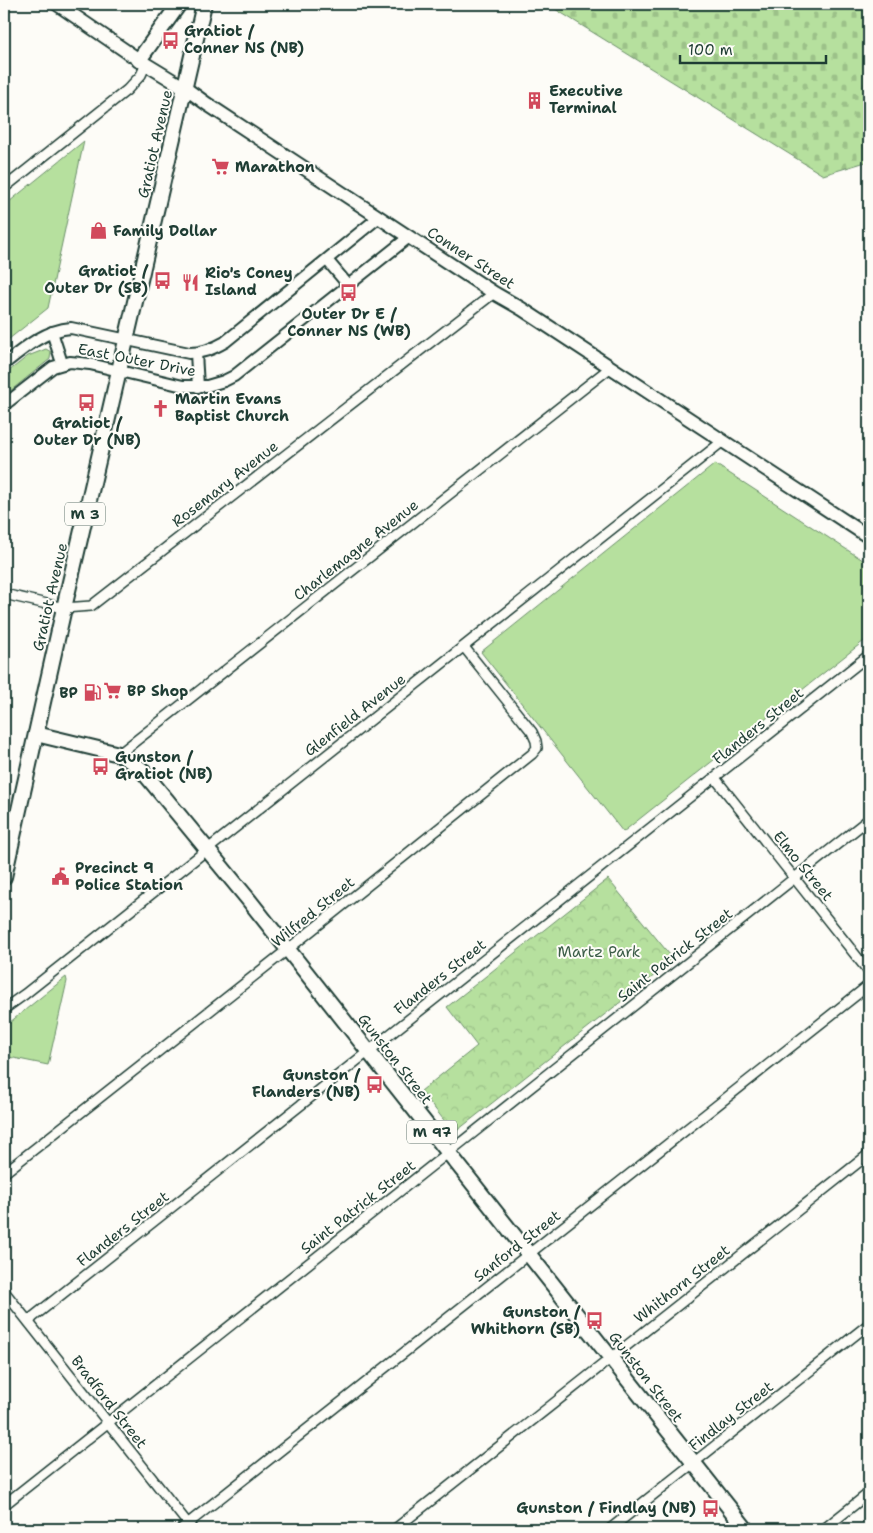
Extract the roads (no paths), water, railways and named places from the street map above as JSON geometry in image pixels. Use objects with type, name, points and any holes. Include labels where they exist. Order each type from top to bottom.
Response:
[{"type":"main road","name":"Conner Street","points":[[57,4],[378,217],[611,367],[869,537]]},
{"type":"main road","points":[[142,62],[179,4]]},
{"type":"main road","name":"Gratiot Avenue","points":[[5,869],[204,4]]},
{"type":"main road","name":"Gunston Street","points":[[36,734],[119,754],[141,769],[746,1529]]},
{"type":"street","points":[[4,188],[127,90],[141,75],[142,62]]},
{"type":"street","name":"East Outer Drive","points":[[4,364],[20,351],[52,332],[72,328],[189,353],[214,348],[226,342],[378,217]]},
{"type":"street","name":"East Outer Drive","points":[[4,405],[53,367],[70,362],[90,364],[183,386],[198,387],[216,384],[234,376],[409,237]]},
{"type":"street","points":[[327,260],[348,285]]},
{"type":"street","name":"Rosemary Avenue","points":[[4,594],[64,608],[91,606],[494,292]]},
{"type":"street","points":[[52,332],[62,363]]},
{"type":"street","points":[[196,353],[198,387]]},
{"type":"street","name":"Charlemagne Avenue","points":[[119,754],[611,367]]},
{"type":"street","name":"Glenfield Avenue","points":[[4,1009],[723,441]]},
{"type":"street","name":"Wilfred Street","points":[[4,1173],[532,754],[537,748],[532,732],[464,647]]},
{"type":"street","name":"Flanders Street","points":[[29,1322],[869,655]]},
{"type":"street","name":"Elmo Street","points":[[715,778],[869,972]]},
{"type":"street","name":"Saint Patrick Street","points":[[4,1505],[869,819]]},
{"type":"street","name":"Sanford Street","points":[[187,1528],[528,1254],[869,984]]},
{"type":"street","name":"Whithorn Street","points":[[395,1529],[869,1154]]},
{"type":"street","name":"Bradford Street","points":[[4,1291],[108,1423],[187,1528]]},
{"type":"street","name":"Findlay Street","points":[[610,1529],[869,1324]]},
{"type":"street","points":[[824,1529],[869,1493]]},
{"type":"place","name":"Gratiot / Conner NS (NB)","points":[[170,40]]},
{"type":"place","name":"Executive Terminal","points":[[535,100]]},
{"type":"place","name":"Marathon","points":[[221,167]]},
{"type":"place","name":"Family Dollar","points":[[99,231]]},
{"type":"place","name":"Gratiot / Outer Dr (SB)","points":[[162,280]]},
{"type":"place","name":"Rio's Coney Island","points":[[191,282]]},
{"type":"place","name":"Outer Dr E / Conner NS (WB)","points":[[349,293]]},
{"type":"place","name":"Gratiot / Outer Dr (NB)","points":[[87,402]]},
{"type":"place","name":"Martin Evans Baptist Church","points":[[161,408]]},
{"type":"place","name":"BP Shop","points":[[113,691]]},
{"type":"place","name":"BP","points":[[92,693]]},
{"type":"place","name":"Gunston / Gratiot (NB)","points":[[101,766]]},
{"type":"place","name":"Precinct 9 Police Station","points":[[61,877]]},
{"type":"place","name":"Gunston / Flanders (NB)","points":[[374,1084]]},
{"type":"place","name":"Gunston / Whithorn (SB)","points":[[594,1321]]},
{"type":"place","name":"Gunston / Findlay (NB)","points":[[710,1508]]},
{"type":"park label","name":"Martz Park","points":[[599,952]]}]
